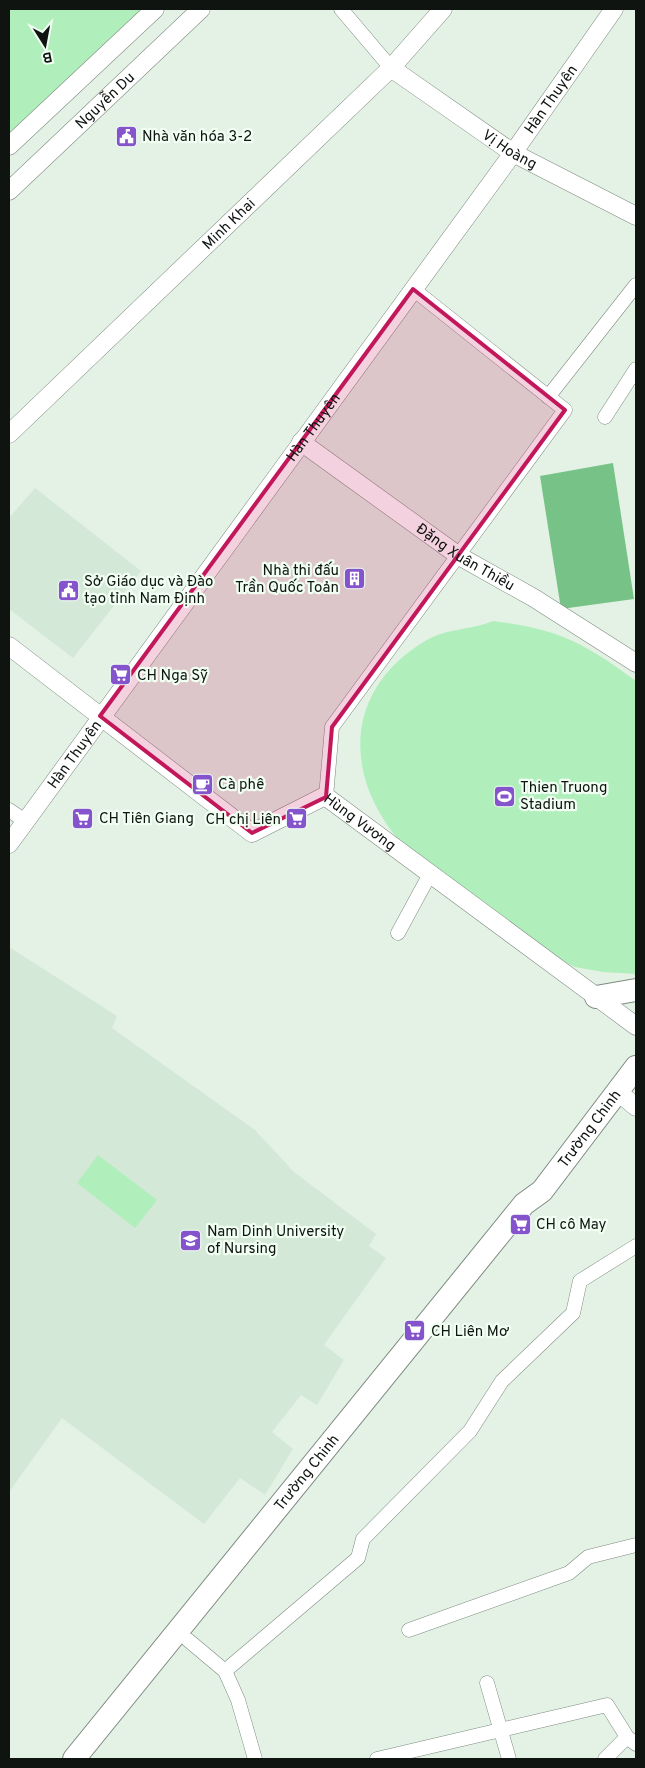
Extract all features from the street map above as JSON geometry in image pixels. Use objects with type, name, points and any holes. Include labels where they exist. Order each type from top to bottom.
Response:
[{"type":"main road","points":[[596,997],[636,990]]},
{"type":"main road","name":"Trường Chinh","points":[[74,1759],[524,1204],[542,1190],[636,1067]]},
{"type":"main road","name":"Trường Chinh","points":[[92,1759],[536,1208],[542,1190]]},
{"type":"street","points":[[9,146],[155,9]]},
{"type":"street","name":"Nguyễn Du","points":[[9,191],[201,9]]},
{"type":"street","points":[[341,9],[391,68]]},
{"type":"street","name":"Minh Khai","points":[[9,434],[391,68],[442,9]]},
{"type":"street","name":"Hàn Thuyên","points":[[9,844],[100,716],[512,153],[614,9]]},
{"type":"street","name":"Vị Hoàng","points":[[391,68],[512,153],[636,216]]},
{"type":"street","points":[[548,397],[636,285]]},
{"type":"street","points":[[326,797],[332,727],[565,410],[413,289]]},
{"type":"street","points":[[605,417],[636,369]]},
{"type":"street","name":"Đặng Xuân Thiều","points":[[302,442],[459,556],[534,598],[636,663]]},
{"type":"street","name":"Hùng Vương","points":[[9,646],[252,833],[326,797],[636,1026]]},
{"type":"street","points":[[9,810],[25,821]]},
{"type":"street","points":[[398,933],[430,874]]},
{"type":"street","points":[[618,1092],[636,1107]]},
{"type":"street","points":[[225,1671],[358,1558],[363,1539],[470,1431],[502,1381],[573,1313],[580,1281],[636,1246]]},
{"type":"street","points":[[409,1630],[568,1573],[588,1558],[636,1545]]},
{"type":"street","points":[[188,1640],[225,1671],[238,1700],[255,1759]]},
{"type":"street","points":[[486,1682],[509,1759]]},
{"type":"street","points":[[377,1759],[607,1705],[632,1740],[605,1759]]},
{"type":"highlighted area","points":[[413,289],[565,410],[332,727],[326,797],[252,833],[100,716]]},
{"type":"shaded area","points":[[9,9],[155,9],[9,145]]},
{"type":"shaded area","points":[[613,463],[634,599],[561,609],[540,476]]},
{"type":"shaded area","name":"Sở Giáo dục và Đào tạo tỉnh Nam Định","points":[[35,488],[141,571],[73,658],[9,609],[9,518]]},
{"type":"shaded area","name":"Thien Truong Stadium","points":[[493,621],[554,633],[585,647],[636,681],[636,974],[603,972],[575,967],[544,952],[410,852],[388,826],[372,798],[363,769],[360,740],[365,712],[378,685],[398,661],[427,640],[443,633]]},
{"type":"shaded area","name":"Nam Dinh University of Nursing","points":[[9,947],[117,1016],[112,1028],[255,1130],[294,1172],[376,1234],[369,1246],[386,1258],[324,1345],[344,1360],[317,1405],[301,1395],[272,1432],[293,1449],[265,1495],[240,1478],[204,1524],[62,1418],[9,1492]]},
{"type":"shaded area","points":[[98,1155],[157,1200],[135,1228],[77,1183]]},
{"type":"place","name":"Nhà văn hóa 3-2","points":[[126,136]]},
{"type":"place","name":"Nhà thi đấu Trần Quốc Toản","points":[[355,579]]},
{"type":"place","name":"Sở Giáo dục và Đào tạo tỉnh Nam Định","points":[[68,590]]},
{"type":"place","name":"CH Nga Sỹ","points":[[121,675]]},
{"type":"place","name":"Cà phê","points":[[202,784]]},
{"type":"place","name":"Thien Truong Stadium","points":[[504,796]]},
{"type":"place","name":"CH Tiên Giang","points":[[83,818]]},
{"type":"place","name":"CH chị Liên","points":[[297,819]]},
{"type":"place","name":"CH cô May","points":[[520,1224]]},
{"type":"place","name":"Nam Dinh University of Nursing","points":[[191,1240]]},
{"type":"place","name":"CH Liên Mơ","points":[[415,1331]]}]
